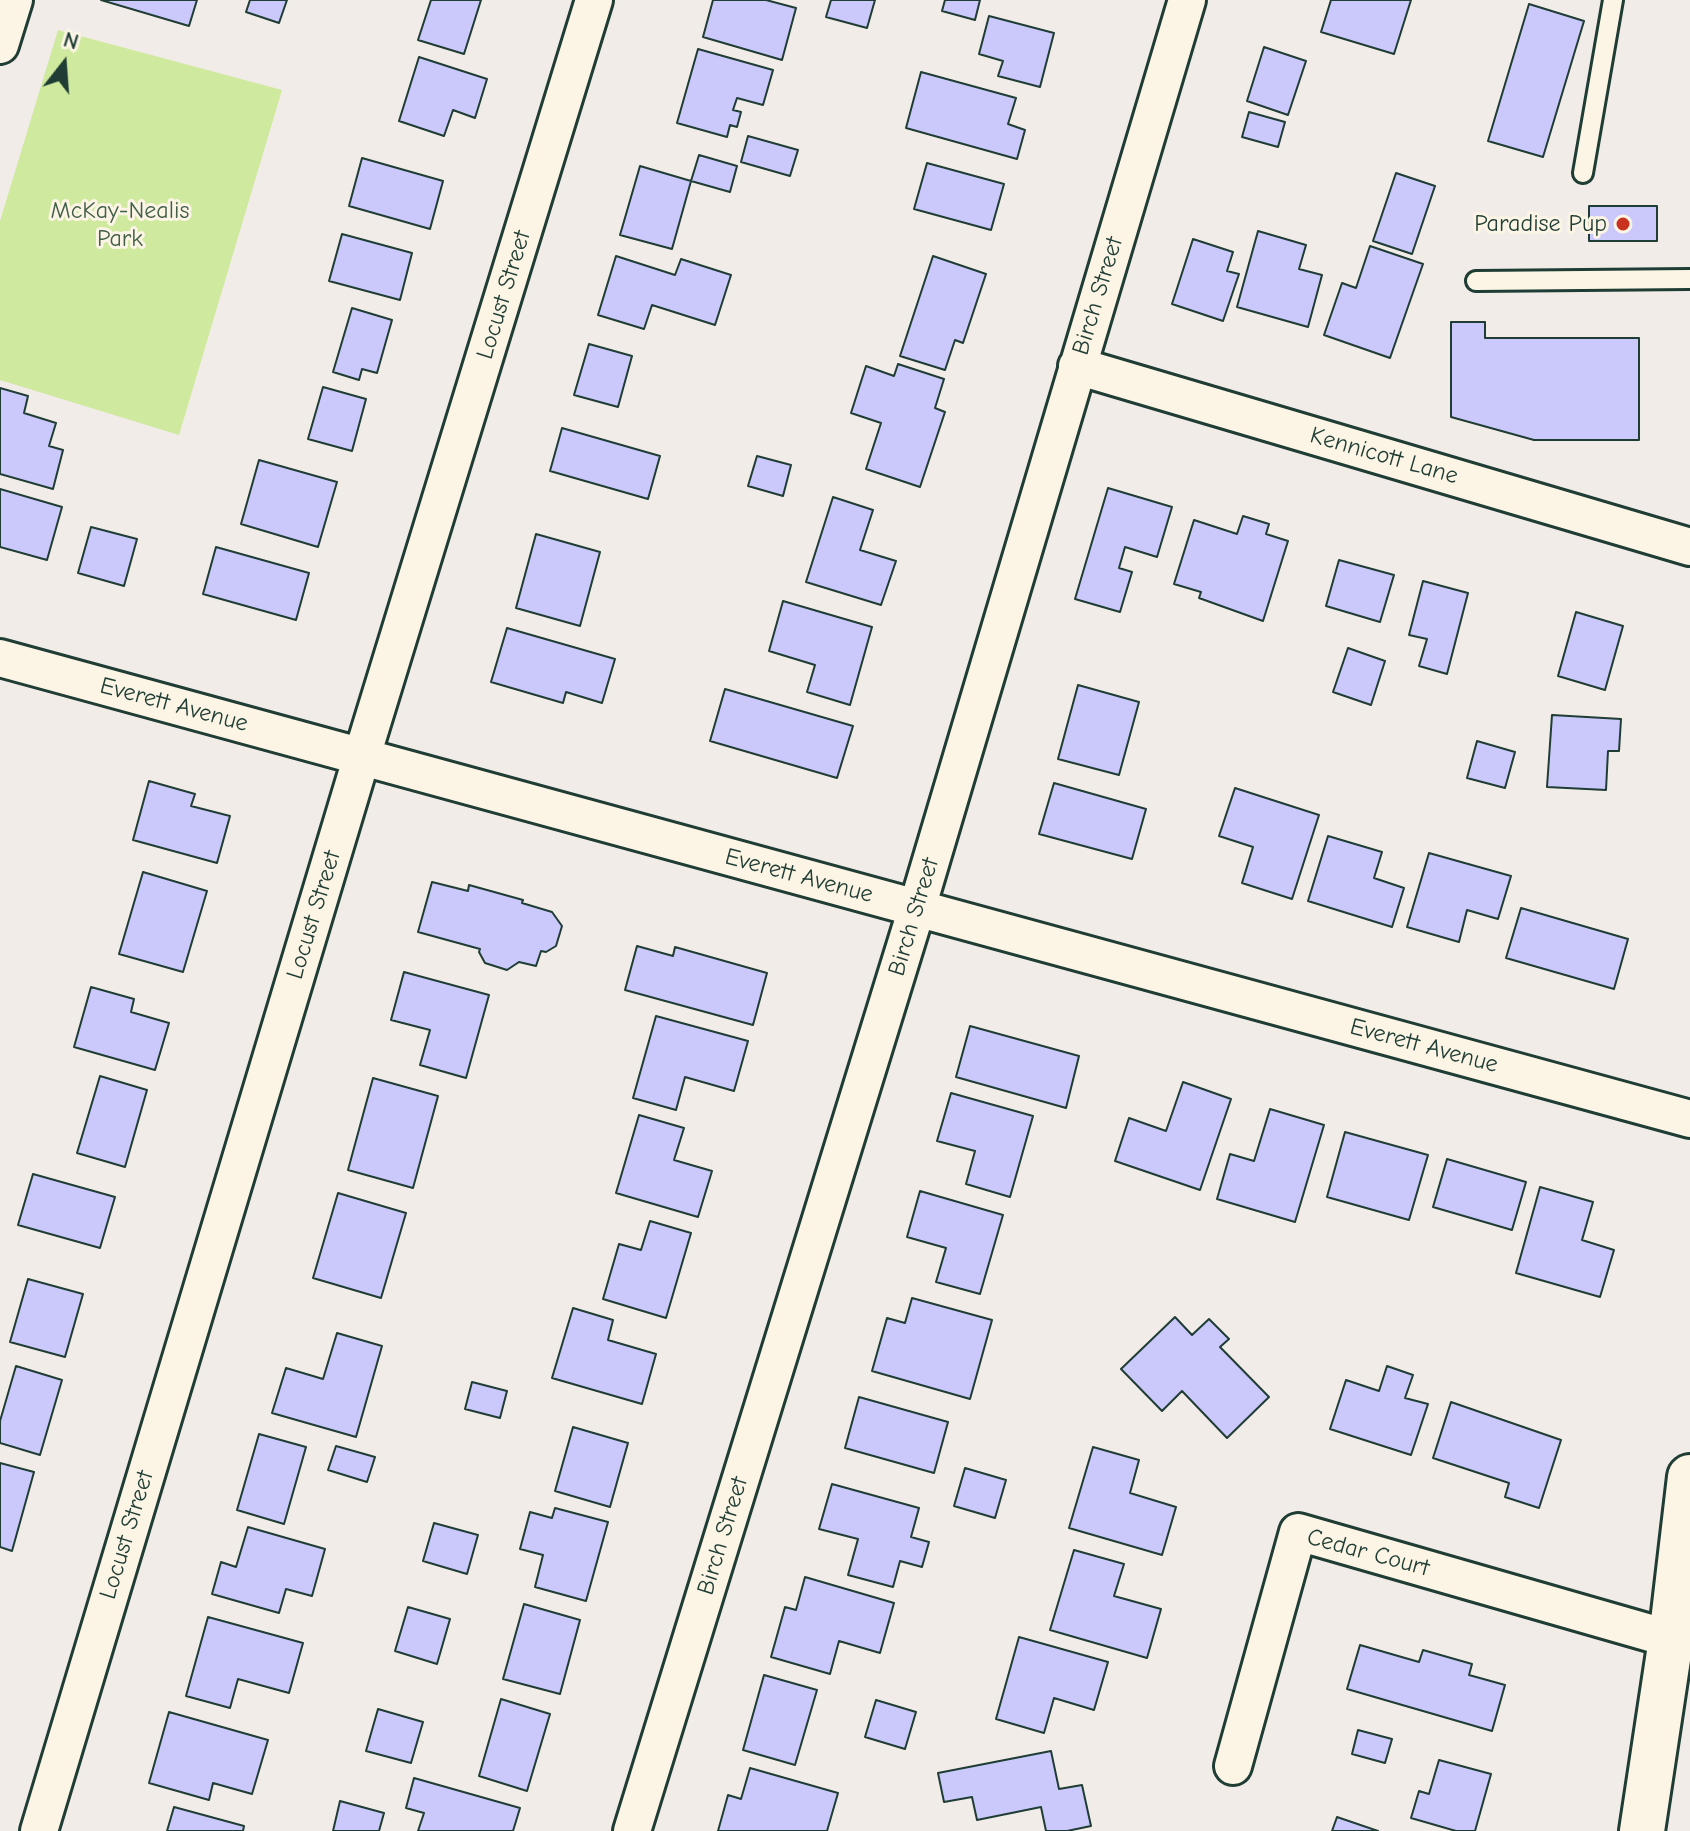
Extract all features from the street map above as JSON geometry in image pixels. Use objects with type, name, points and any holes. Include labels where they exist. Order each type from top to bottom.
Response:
[{"type":"main road","points":[[1642,1831],[1671,1639],[1690,1477]]},
{"type":"street","points":[[0,45],[14,0]]},
{"type":"street","name":"Locust Street","points":[[39,1831],[362,756],[594,0]]},
{"type":"street","name":"Birch Street","points":[[632,1831],[917,908],[1187,0]]},
{"type":"street","name":"Kennicott Lane","points":[[1077,366],[1690,547]]},
{"type":"street","name":"Everett Avenue","points":[[0,658],[1690,1119]]},
{"type":"street","name":"Cedar Court","points":[[1233,1766],[1298,1532],[1671,1639]]},
{"type":"lane","points":[[1583,173],[1613,0]]},
{"type":"lane","points":[[1476,281],[1690,279]]},
{"type":"green space","name":"McKay-Nealis Park","points":[[58,30],[282,90],[179,435],[0,380],[0,221]]},
{"type":"building","points":[[101,0],[197,0],[189,26]]},
{"type":"building","points":[[250,0],[287,0],[279,23],[246,12]]},
{"type":"building","points":[[431,0],[481,0],[464,54],[418,40]]},
{"type":"building","points":[[713,0],[766,0],[796,8],[782,60],[703,37]]},
{"type":"building","points":[[831,0],[875,0],[867,28],[826,17]]},
{"type":"building","points":[[945,0],[980,0],[975,20],[942,11]]},
{"type":"building","points":[[1331,0],[1411,0],[1394,54],[1321,32]]},
{"type":"building","points":[[1529,4],[1584,21],[1543,157],[1488,141]]},
{"type":"building","points":[[989,16],[1054,33],[1040,87],[998,76],[1003,61],[979,54]]},
{"type":"building","points":[[1264,47],[1306,61],[1288,115],[1247,101]]},
{"type":"building","points":[[698,49],[773,70],[763,105],[737,98],[733,110],[741,112],[737,127],[730,125],[727,137],[677,123]]},
{"type":"building","points":[[419,57],[487,79],[475,118],[453,110],[444,136],[399,121]]},
{"type":"building","points":[[921,72],[1016,98],[1008,124],[1025,130],[1017,159],[906,128]]},
{"type":"building","points":[[1249,112],[1285,122],[1278,147],[1242,137]]},
{"type":"building","points":[[748,136],[798,150],[790,176],[741,162]]},
{"type":"building","points":[[699,155],[737,166],[730,192],[691,181]]},
{"type":"building","points":[[362,158],[443,181],[430,229],[349,206]]},
{"type":"building","points":[[927,163],[1004,184],[991,230],[914,209]]},
{"type":"building","points":[[640,166],[691,181],[672,249],[620,235]]},
{"type":"building","points":[[1396,173],[1435,186],[1412,254],[1373,241]]},
{"type":"building","name":"Paradise Pup","points":[[1589,206],[1657,206],[1657,241],[1589,241]]},
{"type":"building","points":[[1258,231],[1306,245],[1299,269],[1322,275],[1308,327],[1237,307]]},
{"type":"building","points":[[342,234],[412,253],[400,300],[329,281]]},
{"type":"building","points":[[1193,239],[1233,252],[1227,271],[1239,274],[1223,321],[1172,304]]},
{"type":"building","points":[[1370,246],[1423,264],[1390,358],[1324,335],[1342,283],[1356,288]]},
{"type":"building","points":[[616,256],[675,275],[681,259],[731,275],[715,325],[652,305],[644,329],[598,315]]},
{"type":"building","points":[[933,256],[986,274],[963,343],[955,340],[945,370],[900,356]]},
{"type":"building","points":[[352,308],[392,320],[377,373],[362,369],[359,380],[333,372]]},
{"type":"building","points":[[1451,322],[1485,322],[1485,338],[1639,338],[1639,440],[1534,440],[1451,417]]},
{"type":"building","points":[[589,344],[632,356],[618,407],[574,395]]},
{"type":"building","points":[[898,364],[944,379],[935,408],[945,412],[920,487],[866,469],[881,423],[851,413],[866,366],[894,376]]},
{"type":"building","points":[[323,387],[366,399],[352,451],[308,439]]},
{"type":"building","points":[[0,388],[28,396],[24,413],[56,423],[49,446],[63,450],[53,489],[0,474]]},
{"type":"building","points":[[562,428],[660,456],[648,499],[550,471]]},
{"type":"building","points":[[757,456],[791,465],[783,496],[748,486]]},
{"type":"building","points":[[259,460],[337,482],[318,547],[241,524]]},
{"type":"building","points":[[1108,488],[1172,507],[1157,557],[1125,547],[1119,568],[1132,572],[1120,612],[1075,599]]},
{"type":"building","points":[[0,489],[62,507],[47,560],[0,547]]},
{"type":"building","points":[[833,497],[873,510],[860,550],[896,561],[881,605],[806,582]]},
{"type":"building","points":[[1243,516],[1269,524],[1266,534],[1288,541],[1263,621],[1199,598],[1201,592],[1174,584],[1194,520],[1237,534]]},
{"type":"building","points":[[91,527],[137,539],[124,586],[78,573]]},
{"type":"building","points":[[536,534],[600,552],[580,626],[516,608]]},
{"type":"building","points":[[216,547],[309,573],[296,620],[203,594]]},
{"type":"building","points":[[1339,560],[1394,575],[1380,622],[1326,606]]},
{"type":"building","points":[[1423,581],[1468,593],[1447,674],[1419,666],[1427,639],[1409,635]]},
{"type":"building","points":[[783,601],[872,627],[850,705],[807,692],[815,665],[769,651]]},
{"type":"building","points":[[1576,612],[1623,626],[1605,690],[1558,676]]},
{"type":"building","points":[[507,628],[615,659],[602,703],[566,692],[563,703],[491,682]]},
{"type":"building","points":[[1348,648],[1385,661],[1371,705],[1333,692]]},
{"type":"building","points":[[1078,685],[1139,702],[1119,775],[1058,759]]},
{"type":"building","points":[[725,689],[853,726],[837,778],[710,741]]},
{"type":"building","points":[[1552,715],[1621,719],[1619,751],[1608,751],[1606,790],[1547,787]]},
{"type":"building","points":[[1477,741],[1515,752],[1505,788],[1467,778]]},
{"type":"building","points":[[149,781],[195,794],[191,806],[230,816],[217,863],[133,840]]},
{"type":"building","points":[[1054,783],[1146,809],[1132,859],[1039,834]]},
{"type":"building","points":[[1235,788],[1319,815],[1292,899],[1242,883],[1253,847],[1219,836]]},
{"type":"building","points":[[1328,836],[1382,852],[1374,878],[1404,888],[1392,927],[1308,901]]},
{"type":"building","points":[[1429,853],[1511,876],[1498,919],[1467,910],[1459,942],[1407,927]]},
{"type":"building","points":[[143,872],[207,891],[183,972],[119,954]]},
{"type":"building","points":[[432,882],[468,891],[469,885],[523,900],[522,903],[552,912],[562,926],[556,946],[546,952],[541,951],[536,966],[519,962],[507,970],[485,963],[480,949],[418,932]]},
{"type":"building","points":[[1521,908],[1628,939],[1614,989],[1506,958]]},
{"type":"building","points":[[637,946],[673,956],[675,947],[767,973],[753,1025],[625,990]]},
{"type":"building","points":[[404,972],[489,995],[466,1078],[420,1065],[430,1030],[391,1020]]},
{"type":"building","points":[[91,987],[134,999],[131,1012],[169,1023],[155,1070],[74,1047]]},
{"type":"building","points":[[656,1016],[748,1041],[734,1091],[685,1077],[676,1110],[633,1098]]},
{"type":"building","points":[[970,1026],[1079,1056],[1066,1108],[956,1077]]},
{"type":"building","points":[[100,1076],[147,1090],[125,1167],[77,1153]]},
{"type":"building","points":[[373,1078],[438,1096],[413,1188],[348,1170]]},
{"type":"building","points":[[1183,1082],[1231,1099],[1200,1190],[1115,1161],[1129,1118],[1166,1131]]},
{"type":"building","points":[[951,1093],[1033,1116],[1010,1197],[966,1184],[975,1151],[937,1141]]},
{"type":"building","points":[[1270,1109],[1324,1125],[1295,1222],[1217,1199],[1230,1154],[1254,1161]]},
{"type":"building","points":[[639,1115],[684,1128],[674,1160],[712,1171],[698,1217],[616,1193]]},
{"type":"building","points":[[1345,1132],[1428,1155],[1409,1220],[1327,1197]]},
{"type":"building","points":[[1447,1159],[1526,1182],[1512,1230],[1433,1207]]},
{"type":"building","points":[[33,1174],[115,1197],[100,1248],[18,1225]]},
{"type":"building","points":[[1540,1187],[1593,1202],[1582,1240],[1614,1250],[1600,1297],[1516,1273]]},
{"type":"building","points":[[920,1191],[1003,1215],[980,1294],[936,1282],[946,1248],[907,1237]]},
{"type":"building","points":[[338,1193],[406,1213],[381,1298],[313,1278]]},
{"type":"building","points":[[650,1221],[691,1233],[666,1318],[603,1299],[619,1244],[641,1250]]},
{"type":"building","points":[[28,1279],[83,1294],[65,1357],[10,1342]]},
{"type":"building","points":[[912,1298],[992,1320],[970,1399],[872,1371],[887,1318],[905,1323]]},
{"type":"building","points":[[573,1308],[613,1320],[608,1340],[656,1354],[642,1404],[552,1378]]},
{"type":"building","points":[[1175,1317],[1192,1335],[1209,1319],[1229,1339],[1220,1347],[1269,1397],[1227,1438],[1182,1391],[1162,1411],[1121,1369]]},
{"type":"building","points":[[337,1333],[382,1346],[356,1437],[272,1413],[286,1368],[323,1379]]},
{"type":"building","points":[[16,1366],[62,1380],[40,1455],[0,1443],[0,1421]]},
{"type":"building","points":[[1387,1366],[1413,1375],[1405,1398],[1428,1404],[1411,1455],[1330,1429],[1346,1380],[1379,1391]]},
{"type":"building","points":[[472,1382],[507,1391],[500,1418],[465,1409]]},
{"type":"building","points":[[859,1397],[948,1422],[934,1473],[845,1448]]},
{"type":"building","points":[[1451,1402],[1561,1440],[1539,1508],[1505,1497],[1509,1483],[1433,1458]]},
{"type":"building","points":[[573,1427],[628,1443],[610,1507],[555,1491]]},
{"type":"building","points":[[259,1434],[306,1447],[284,1524],[237,1510]]},
{"type":"building","points":[[336,1446],[375,1457],[367,1482],[328,1470]]},
{"type":"building","points":[[1093,1447],[1139,1460],[1130,1493],[1176,1507],[1162,1555],[1069,1528]]},
{"type":"building","points":[[0,1463],[34,1472],[12,1551],[0,1547]]},
{"type":"building","points":[[965,1468],[1006,1480],[995,1518],[954,1506]]},
{"type":"building","points":[[832,1484],[919,1508],[911,1537],[929,1542],[922,1567],[900,1561],[893,1587],[848,1575],[858,1539],[819,1529]]},
{"type":"building","points":[[555,1508],[608,1522],[586,1601],[535,1587],[543,1555],[520,1549],[530,1512],[552,1518]]},
{"type":"building","points":[[434,1523],[478,1535],[467,1574],[423,1561]]},
{"type":"building","points":[[248,1527],[325,1549],[312,1596],[286,1589],[279,1613],[212,1594],[221,1562],[236,1567]]},
{"type":"building","points":[[1074,1550],[1124,1564],[1114,1596],[1161,1609],[1147,1658],[1050,1630]]},
{"type":"building","points":[[805,1577],[894,1603],[880,1653],[839,1641],[830,1674],[771,1657],[785,1607],[796,1610]]},
{"type":"building","points":[[524,1604],[580,1620],[560,1694],[503,1679]]},
{"type":"building","points":[[408,1607],[450,1619],[437,1664],[395,1651]]},
{"type":"building","points":[[208,1617],[303,1643],[289,1693],[238,1679],[230,1708],[186,1696]]},
{"type":"building","points":[[1019,1637],[1108,1662],[1094,1710],[1054,1698],[1044,1733],[996,1719]]},
{"type":"building","points":[[1360,1645],[1419,1662],[1423,1650],[1472,1664],[1469,1675],[1505,1685],[1492,1731],[1347,1689]]},
{"type":"building","points":[[764,1675],[817,1690],[795,1765],[743,1750]]},
{"type":"building","points":[[501,1699],[550,1714],[527,1791],[479,1776]]},
{"type":"building","points":[[876,1700],[916,1712],[905,1749],[865,1737]]},
{"type":"building","points":[[378,1709],[423,1722],[411,1763],[366,1751]]},
{"type":"building","points":[[169,1712],[268,1740],[252,1794],[213,1783],[209,1800],[149,1783]]},
{"type":"building","points":[[1358,1730],[1392,1739],[1385,1763],[1352,1754]]},
{"type":"building","points":[[1051,1751],[1059,1789],[1082,1785],[1091,1826],[1046,1831],[1041,1807],[977,1820],[972,1797],[944,1802],[938,1773]]},
{"type":"building","points":[[1439,1760],[1491,1774],[1475,1831],[1456,1831],[1411,1818],[1419,1791],[1429,1794]]},
{"type":"building","points":[[750,1768],[838,1793],[827,1831],[718,1831],[728,1795],[741,1799]]},
{"type":"building","points":[[414,1778],[520,1808],[513,1831],[418,1831],[424,1813],[406,1808]]},
{"type":"building","points":[[340,1801],[384,1813],[379,1831],[333,1831]]},
{"type":"building","points":[[174,1807],[244,1826],[243,1831],[167,1831]]},
{"type":"building","points":[[1337,1817],[1378,1831],[1332,1831]]},
{"type":"place","name":"Paradise Pup","points":[[1623,224]]}]
